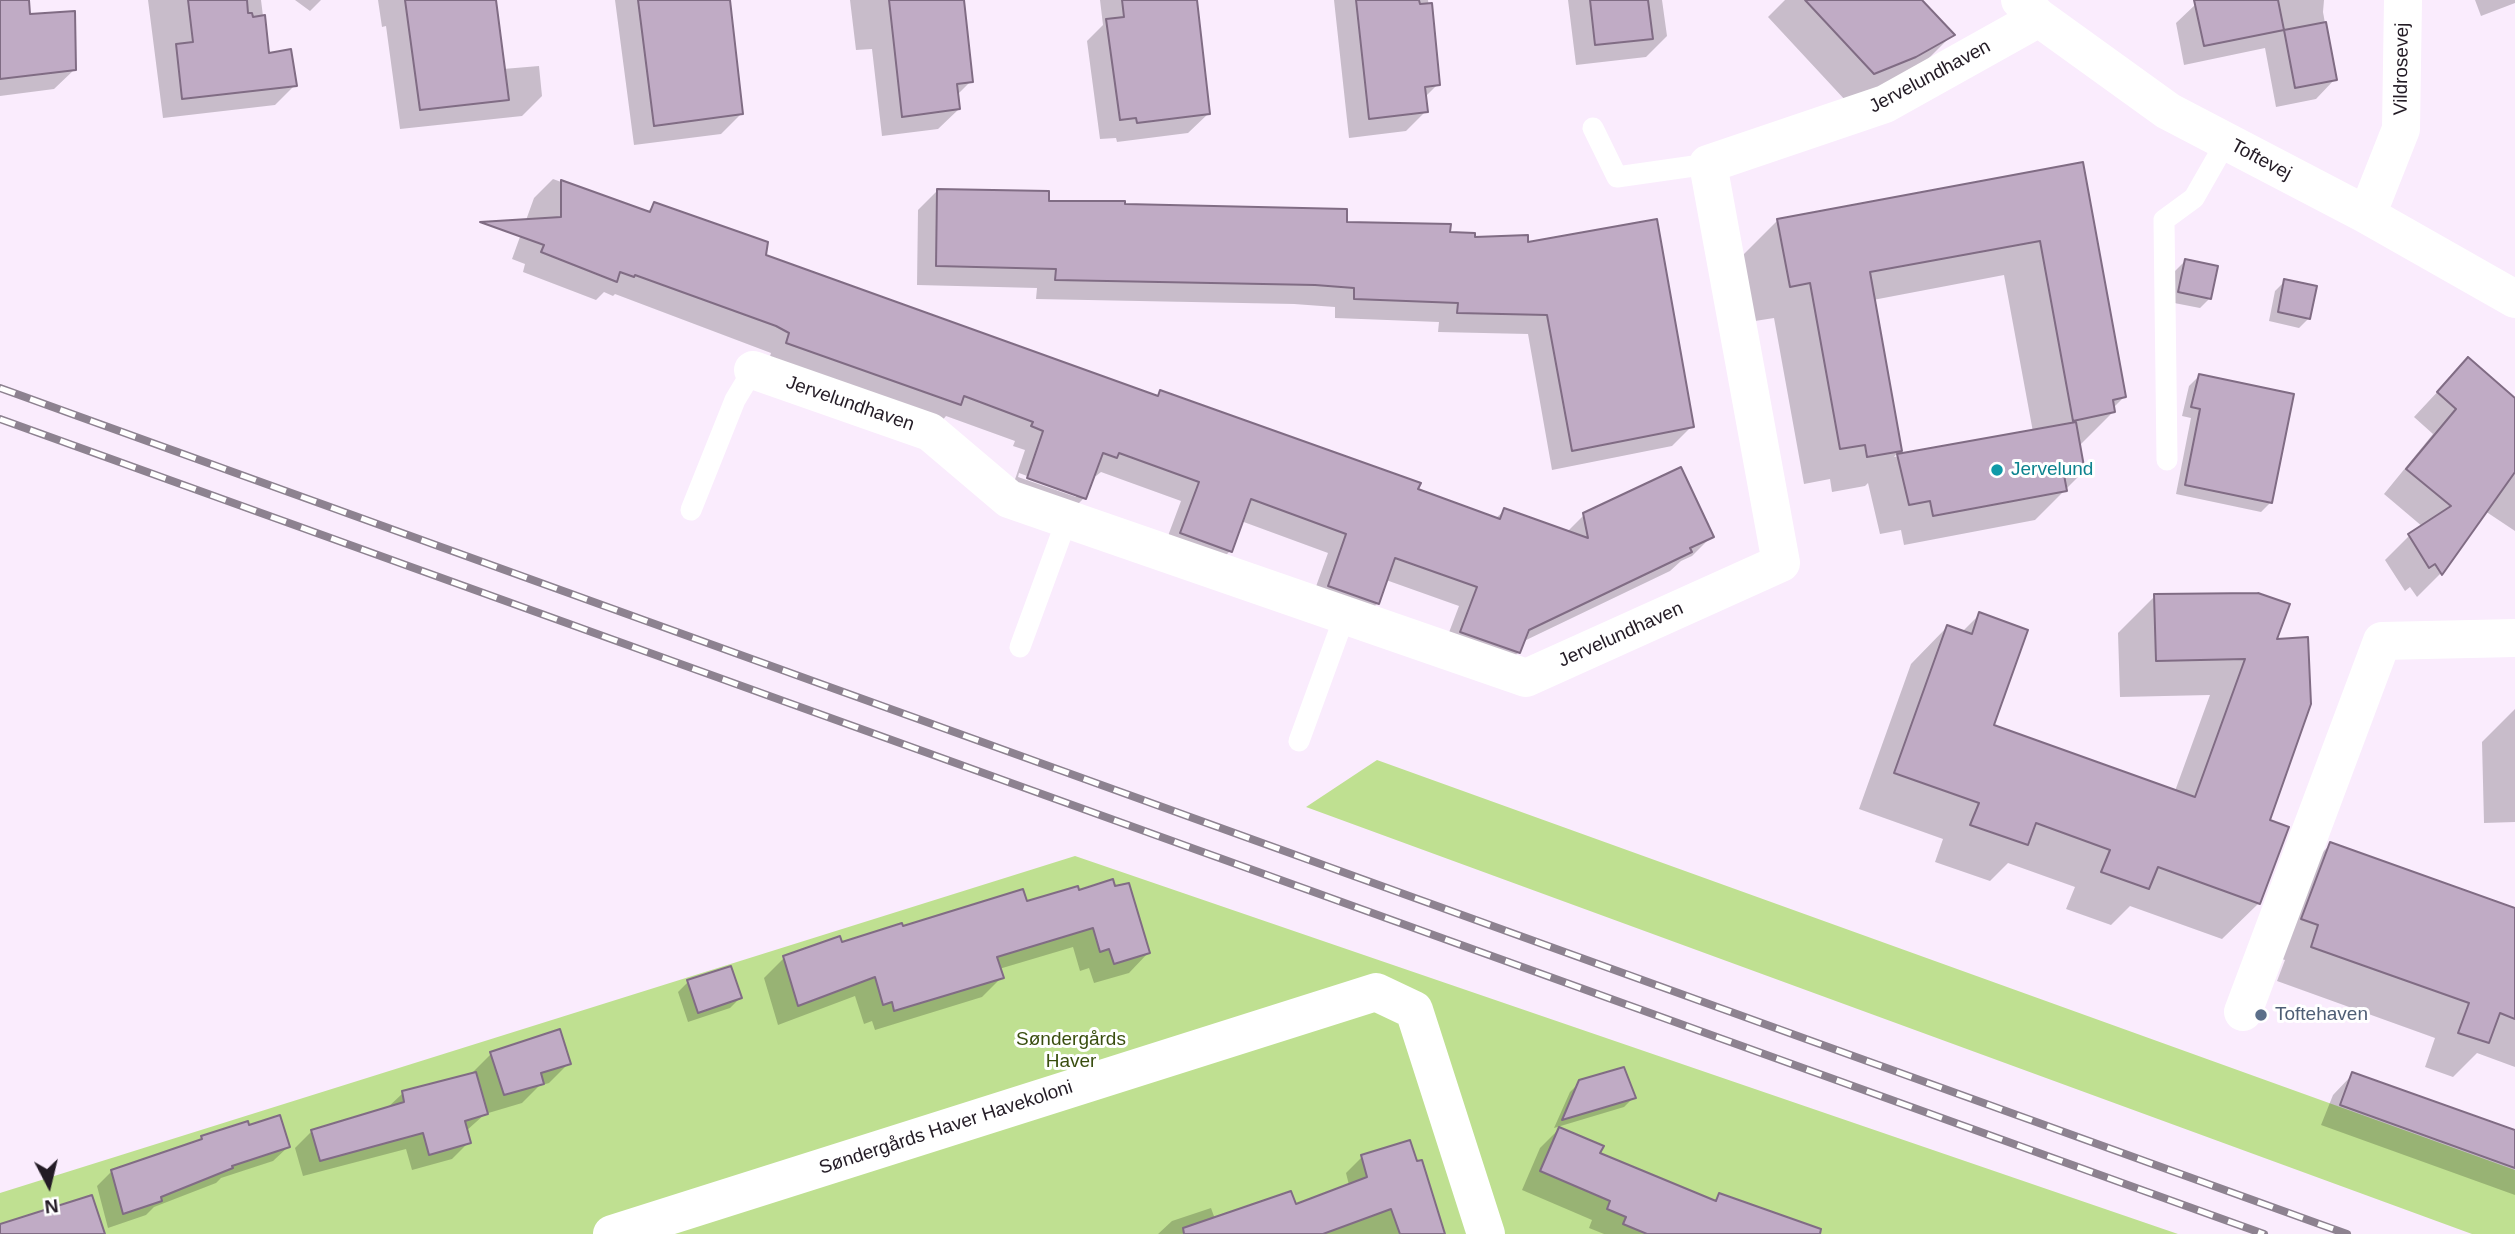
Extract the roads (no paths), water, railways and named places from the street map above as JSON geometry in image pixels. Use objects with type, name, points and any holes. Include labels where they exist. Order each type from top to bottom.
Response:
[{"type":"street","name":"Vildrosevej","points":[[2367,215],[2401,129],[2403,0]]},
{"type":"street","name":"Toftevej","points":[[2030,9],[2168,111],[2367,215],[2515,299]]},
{"type":"street","name":"Jervelundhaven","points":[[753,370],[930,432],[1009,499],[1526,678],[1781,562],[1709,164],[1885,104],[2030,9]]},
{"type":"street","points":[[2243,1012],[2382,641],[2515,638]]},
{"type":"street","name":"Søndergårds Haver Havekoloni","points":[[612,1234],[1376,992],[1414,1010],[1486,1234]]},
{"type":"lane","points":[[1593,128],[1617,177],[1709,164]]},
{"type":"lane","points":[[2168,460],[2164,220],[2194,198],[2226,142]]},
{"type":"lane","points":[[691,510],[736,400],[753,370]]},
{"type":"lane","points":[[1020,647],[1066,519]]},
{"type":"lane","points":[[1299,741],[1345,615]]},
{"type":"railway","points":[[0,388],[2347,1234]]},
{"type":"railway","points":[[0,419],[2264,1234]]},
{"type":"place","name":"Jervelund","points":[[1997,470]]},
{"type":"place","name":"Toftehaven","points":[[2261,1015]]},
{"type":"park label","name":"Søndergårds Haver","points":[[1071,1051]]}]
